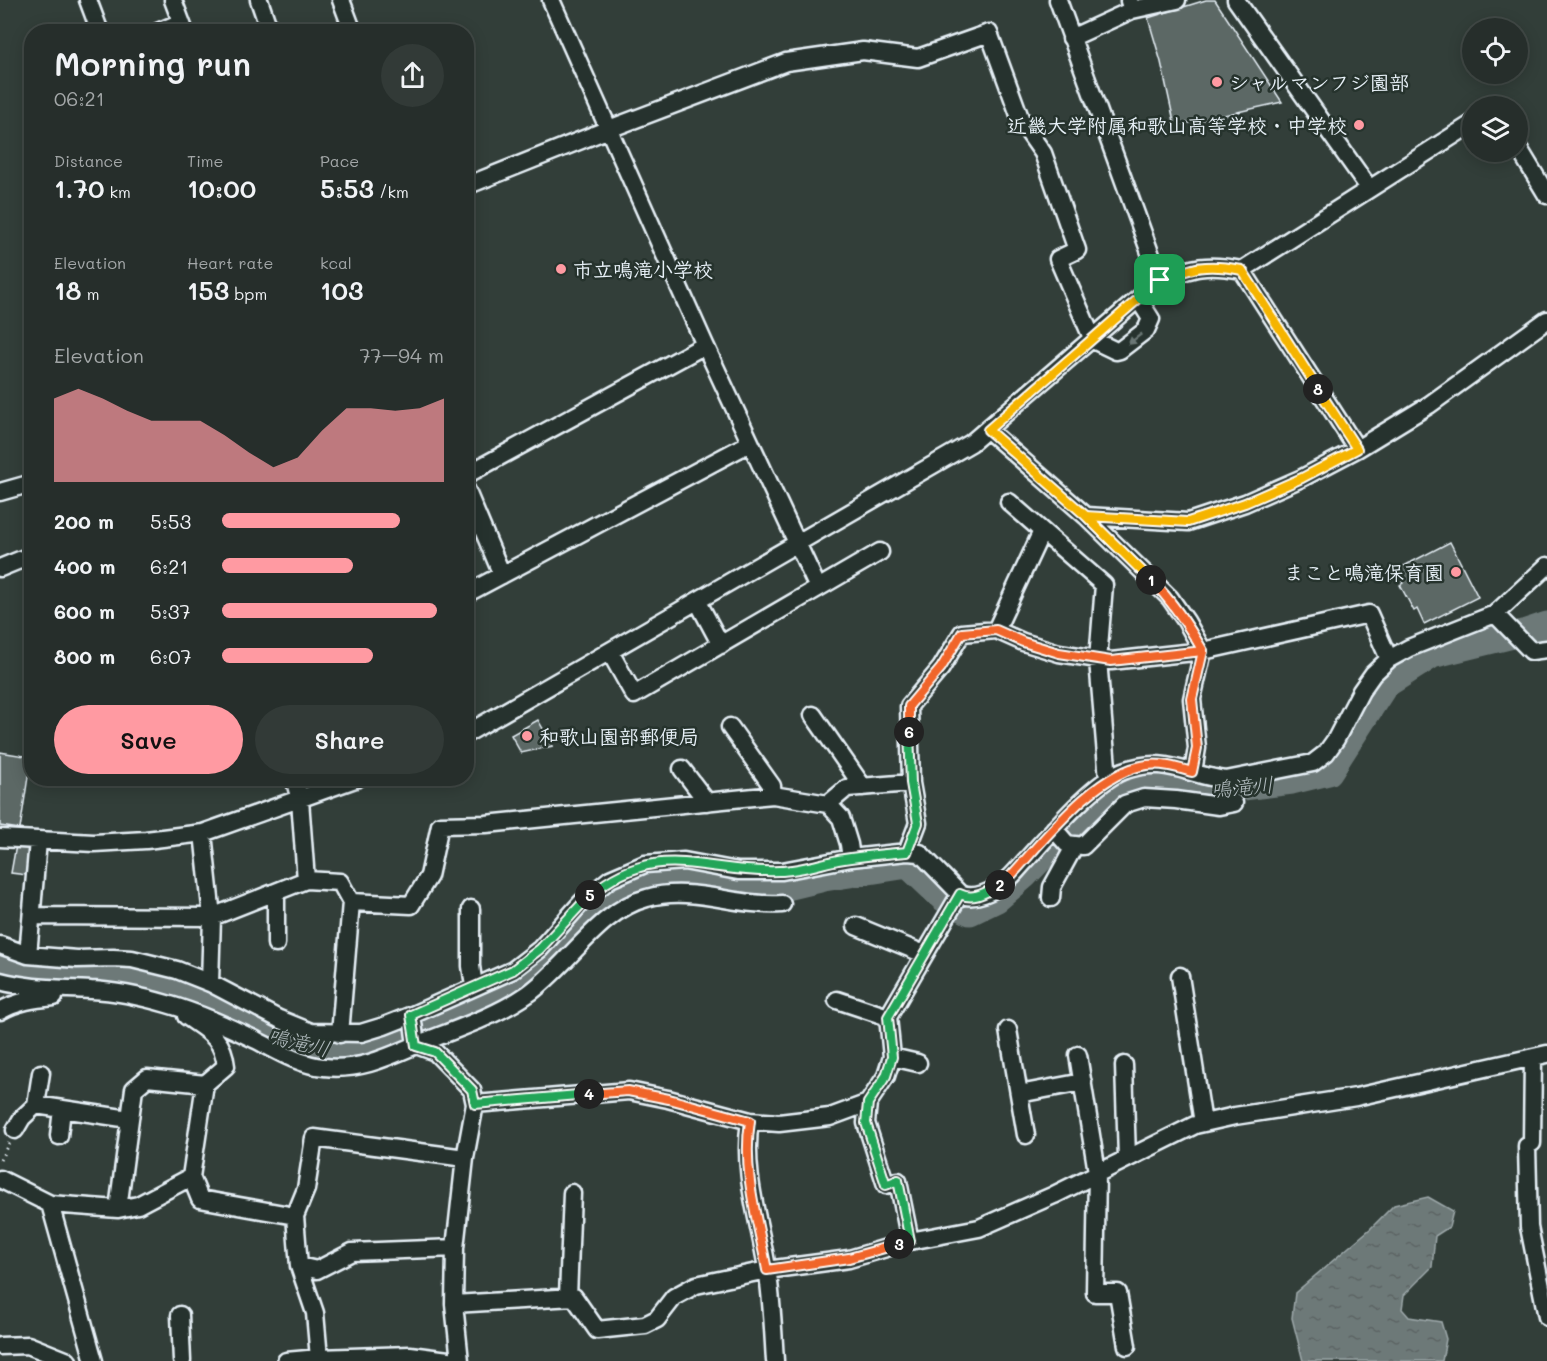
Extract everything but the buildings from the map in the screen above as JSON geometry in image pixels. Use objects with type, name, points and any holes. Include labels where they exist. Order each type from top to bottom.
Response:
[{"type":"street","points":[[88,0],[97,24]]},
{"type":"street","points":[[173,0],[182,24]]},
{"type":"street","points":[[259,0],[267,24]]},
{"type":"street","points":[[340,0],[350,24]]},
{"type":"street","points":[[551,0],[705,345],[818,588]]},
{"type":"street","points":[[1058,0],[1160,280]]},
{"type":"street","points":[[1071,38],[1130,5],[1177,0]]},
{"type":"street","points":[[1236,0],[1369,188]]},
{"type":"street","points":[[474,183],[786,62],[862,51],[918,58],[989,33],[1022,123],[1043,153],[1077,250],[1058,259],[1093,340],[1116,351],[1146,330],[1151,319],[1139,300]]},
{"type":"street","points":[[474,729],[971,443],[1160,280],[1193,267],[1218,265],[1242,270],[1462,130]]},
{"type":"street","points":[[1527,162],[1547,195]]},
{"type":"street","points":[[1242,270],[1357,449]]},
{"type":"street","points":[[1086,516],[1188,522],[1245,503],[1302,478],[1357,449],[1429,405],[1547,320]]},
{"type":"street","points":[[474,471],[705,345]]},
{"type":"street","points":[[988,430],[1086,516],[1170,598],[1186,621],[1203,651],[1192,699],[1197,748],[1192,772]]},
{"type":"street","points":[[474,590],[750,443]]},
{"type":"street","points":[[0,492],[24,485]]},
{"type":"street","points":[[1009,502],[1104,585],[1098,660],[1108,779]]},
{"type":"street","points":[[474,509],[501,575]]},
{"type":"street","points":[[996,630],[1042,531]]},
{"type":"street","points":[[610,652],[634,695],[880,552]]},
{"type":"street","points":[[0,568],[24,558]]},
{"type":"street","points":[[910,1241],[898,1180],[886,1185],[869,1133],[866,1123],[868,1103],[886,1076],[892,1057],[888,1017],[955,902],[979,896],[1006,881],[1063,838],[1095,789],[1122,771],[1148,765],[1168,765],[1226,780],[1313,763],[1331,746],[1373,674],[1389,660],[1409,648],[1495,614],[1547,566]]},
{"type":"street","points":[[698,602],[721,645]]},
{"type":"street","points":[[907,852],[918,823],[911,783],[909,706],[941,668],[962,633],[996,630],[1059,653],[1111,661],[1203,651],[1369,614],[1389,660]]},
{"type":"street","points":[[1495,614],[1531,651],[1547,649]]},
{"type":"street","points":[[813,715],[863,787]]},
{"type":"street","points":[[730,727],[772,786],[773,795]]},
{"type":"street","points":[[682,769],[707,802]]},
{"type":"street","points":[[828,804],[847,788],[911,783]]},
{"type":"street","points":[[296,786],[300,800],[306,880]]},
{"type":"street","points":[[0,838],[94,843],[203,833],[337,786]]},
{"type":"street","points":[[351,902],[411,905],[429,876],[440,825],[486,824],[773,795],[828,804],[841,818],[851,858]]},
{"type":"street","points":[[1063,838],[1083,846],[1125,804],[1144,798],[1219,806],[1234,802]]},
{"type":"street","points":[[203,833],[212,917],[210,983]]},
{"type":"street","points":[[1051,898],[1063,838]]},
{"type":"street","points":[[28,955],[38,841]]},
{"type":"street","points":[[0,945],[28,955],[77,959],[132,959],[177,970],[210,983],[279,1019],[311,1032],[340,1034],[361,1033],[412,1019],[474,986],[513,970],[540,949],[582,902],[610,879],[645,864],[684,861],[738,871],[782,872],[851,858],[907,852],[920,854],[955,902]]},
{"type":"street","points":[[32,916],[212,917],[306,880],[340,882],[351,902],[340,1034]]},
{"type":"street","points":[[276,892],[276,944]]},
{"type":"street","points":[[0,981],[29,987],[118,993],[168,1004],[213,1019],[295,1059],[323,1067],[353,1067],[376,1062],[416,1043],[513,1004],[560,967],[604,922],[627,905],[645,898],[667,893],[686,893],[752,903],[782,904]]},
{"type":"street","points":[[471,909],[471,966],[474,986]]},
{"type":"street","points":[[856,926],[924,954]]},
{"type":"street","points":[[1180,976],[1203,1123]]},
{"type":"street","points":[[0,1011],[12,1004],[29,999],[118,993]]},
{"type":"street","points":[[837,1000],[888,1017]]},
{"type":"street","points":[[168,1004],[218,1038],[225,1057],[226,1066],[205,1084],[191,1177],[200,1199],[294,1216]]},
{"type":"street","points":[[412,1019],[416,1043]]},
{"type":"street","points":[[1008,1030],[1026,1135]]},
{"type":"street","points":[[286,1361],[410,1355],[458,1361],[454,1304],[455,1248],[465,1158],[475,1104],[472,1090],[435,1052],[416,1043]]},
{"type":"street","points":[[1078,1055],[1097,1172],[1095,1293],[1118,1293],[1127,1346]]},
{"type":"street","points":[[454,1304],[574,1297],[597,1330],[645,1326],[657,1319],[674,1297],[696,1285],[767,1270],[849,1258],[910,1241],[979,1228],[1054,1195],[1196,1125],[1356,1097],[1540,1056],[1532,1143],[1527,1146],[1529,1227],[1547,1317]]},
{"type":"street","points":[[892,1057],[918,1063]]},
{"type":"street","points":[[1124,1065],[1127,1158]]},
{"type":"street","points":[[15,1130],[22,1118],[36,1106],[41,1073]]},
{"type":"street","points":[[118,1209],[134,1089],[147,1078],[205,1084]]},
{"type":"street","points":[[1018,1094],[1083,1082]]},
{"type":"street","points":[[475,1104],[628,1091],[669,1099],[750,1121],[779,1123],[830,1118],[868,1103]]},
{"type":"street","points":[[36,1106],[129,1119]]},
{"type":"street","points":[[59,1136],[62,1109]]},
{"type":"street","points":[[750,1121],[747,1144],[748,1171],[767,1270],[775,1361]]},
{"type":"street","points":[[314,1359],[315,1313],[299,1266],[294,1216],[306,1189],[314,1138],[465,1158]]},
{"type":"street","points":[[0,1179],[50,1204],[118,1209],[138,1205],[191,1177]]},
{"type":"street","points":[[568,1297],[572,1194]]},
{"type":"street","points":[[50,1204],[94,1361]]},
{"type":"street","points":[[299,1266],[317,1270],[352,1251],[455,1248]]},
{"type":"street","points":[[180,1315],[182,1361]]},
{"type":"street","points":[[0,1346],[28,1345],[68,1361]]},
{"type":"water","points":[[1428,1197],[1453,1211],[1449,1227],[1435,1236],[1432,1267],[1404,1295],[1402,1309],[1409,1317],[1441,1322],[1446,1339],[1442,1361],[1303,1361],[1292,1318],[1295,1293],[1370,1229],[1394,1205]]},
{"type":"waterway","name":"鳴滝川","points":[[0,963],[15,969],[143,983],[186,995],[255,1030],[292,1042],[334,1052],[358,1050],[397,1039],[481,1000],[532,973],[609,899],[665,881],[774,890],[824,878],[908,865],[943,898],[970,912],[997,899],[1025,875],[1095,802],[1139,782],[1211,791],[1292,781],[1329,772],[1385,685],[1432,655],[1547,625]]},
{"type":"place","name":"シャルマンフジ園部","points":[[1217,82]]},
{"type":"place","name":"近畿大学附属和歌山高等学校・中学校","points":[[1359,125]]},
{"type":"place","name":"市立鳴滝小学校","points":[[561,269]]},
{"type":"place","name":"まこと鳴滝保育園","points":[[1456,572]]},
{"type":"place","name":"和歌山園部郵便局","points":[[527,736]]},
{"type":"route","points":[[1160,280],[988,430],[1086,516],[1170,598],[1186,621],[1203,651],[1192,699],[1197,748],[1192,772],[1168,765],[1148,765],[1122,771],[1108,779],[1054,829],[1006,881],[979,896],[968,897],[960,894],[948,912],[888,1017],[892,1057],[886,1076],[868,1103],[866,1123],[886,1185],[898,1180],[910,1241],[849,1258],[767,1270],[748,1171],[747,1144],[750,1121],[669,1099],[628,1091],[475,1104],[472,1090],[435,1052],[416,1046],[411,1015],[513,970],[540,949],[582,902],[610,879],[645,864],[684,861],[738,871],[782,872],[851,858],[907,852],[918,823],[911,783],[909,706],[941,668],[962,633],[996,630],[1023,642],[1059,653],[1111,661],[1203,651],[1170,598],[1128,557],[1086,516],[1188,522],[1245,503],[1302,478],[1357,449],[1242,270],[1218,265],[1193,267],[1160,280]]}]
